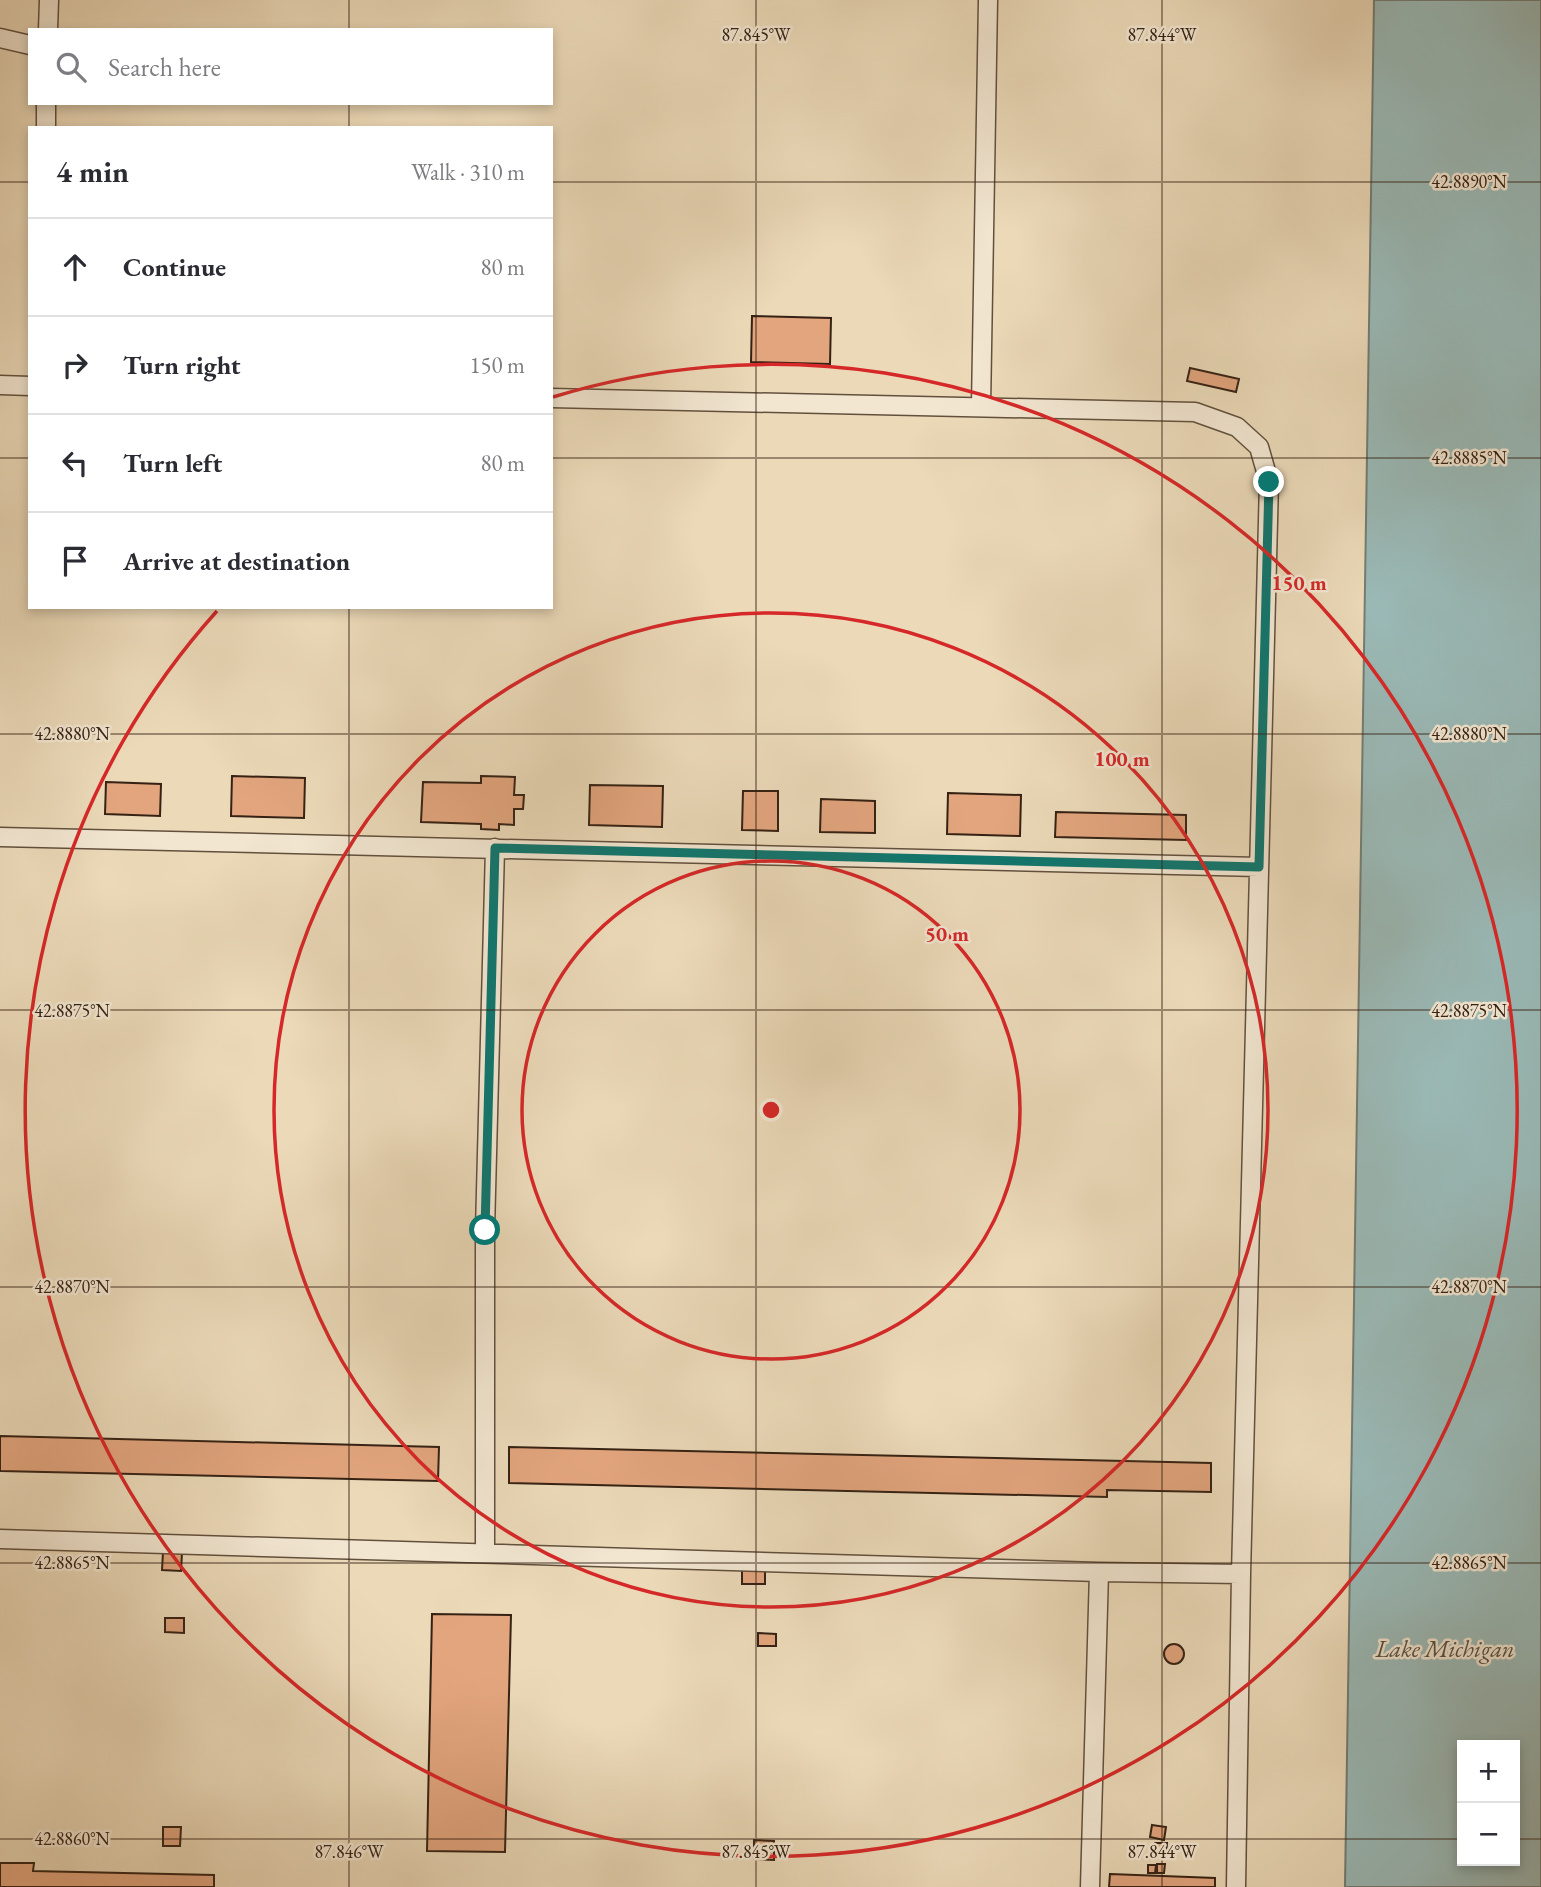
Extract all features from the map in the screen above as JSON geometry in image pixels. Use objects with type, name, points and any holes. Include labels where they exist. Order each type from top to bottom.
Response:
[{"type":"lane","points":[[48,28],[49,0]]},
{"type":"lane","points":[[981,407],[988,0]]},
{"type":"lane","points":[[0,38],[28,45]]},
{"type":"lane","points":[[46,105],[46,126]]},
{"type":"lane","points":[[0,386],[28,386]]},
{"type":"lane","points":[[553,398],[1195,412],[1237,427],[1259,447],[1269,482],[1241,1574],[1236,1887]]},
{"type":"lane","points":[[0,836],[1259,867]]},
{"type":"lane","points":[[485,1553],[485,1230],[495,848]]},
{"type":"lane","points":[[0,1539],[1241,1574]]},
{"type":"lane","points":[[1090,1887],[1099,1572]]},
{"type":"water","name":"Lake Michigan","points":[[1374,0],[1541,0],[1541,1887],[1345,1887]]},
{"type":"building","points":[[752,316],[831,318],[830,364],[751,362]]},
{"type":"building","points":[[1190,368],[1239,379],[1236,392],[1187,381]]},
{"type":"building","points":[[232,776],[305,778],[304,818],[231,816]]},
{"type":"building","points":[[481,776],[515,777],[514,795],[524,795],[523,809],[514,809],[514,825],[499,824],[499,830],[481,829],[481,824],[421,822],[423,782],[481,783]]},
{"type":"building","points":[[106,782],[161,784],[160,816],[105,814]]},
{"type":"building","points":[[590,785],[663,786],[662,827],[589,825]]},
{"type":"building","points":[[743,791],[778,791],[778,831],[742,830]]},
{"type":"building","points":[[948,793],[1021,795],[1020,836],[947,834]]},
{"type":"building","points":[[821,799],[875,801],[875,833],[820,832]]},
{"type":"building","points":[[1056,812],[1186,815],[1186,840],[1055,837]]},
{"type":"building","points":[[0,1436],[439,1447],[438,1481],[0,1471]]},
{"type":"building","points":[[509,1447],[1211,1463],[1211,1492],[1107,1490],[1107,1497],[509,1483]]},
{"type":"building","points":[[163,1552],[182,1553],[181,1571],[162,1570]]},
{"type":"building","points":[[742,1566],[765,1567],[765,1584],[742,1584]]},
{"type":"building","points":[[432,1614],[511,1615],[505,1852],[427,1851]]},
{"type":"building","points":[[165,1618],[184,1618],[184,1633],[165,1632]]},
{"type":"building","points":[[758,1633],[776,1634],[776,1646],[758,1646]]},
{"type":"building","points":[[1174,1644],[1181,1647],[1184,1654],[1181,1661],[1174,1664],[1167,1661],[1164,1654],[1167,1647]]},
{"type":"building","points":[[1152,1825],[1166,1827],[1164,1840],[1150,1837]]},
{"type":"building","points":[[163,1827],[181,1827],[180,1846],[163,1846]]},
{"type":"building","points":[[754,1840],[774,1841],[774,1860],[754,1859]]},
{"type":"building","points":[[1155,1843],[1167,1843],[1166,1856],[1155,1856]]},
{"type":"building","points":[[0,1863],[34,1863],[33,1871],[214,1875],[214,1887],[0,1887]]},
{"type":"building","points":[[1157,1864],[1165,1864],[1164,1873],[1157,1873]]},
{"type":"building","points":[[1148,1865],[1156,1865],[1155,1873],[1148,1873]]},
{"type":"building","points":[[1110,1874],[1215,1878],[1215,1887],[1109,1887]]},
{"type":"route","points":[[485,1230],[495,848],[1259,867],[1269,482]]}]
